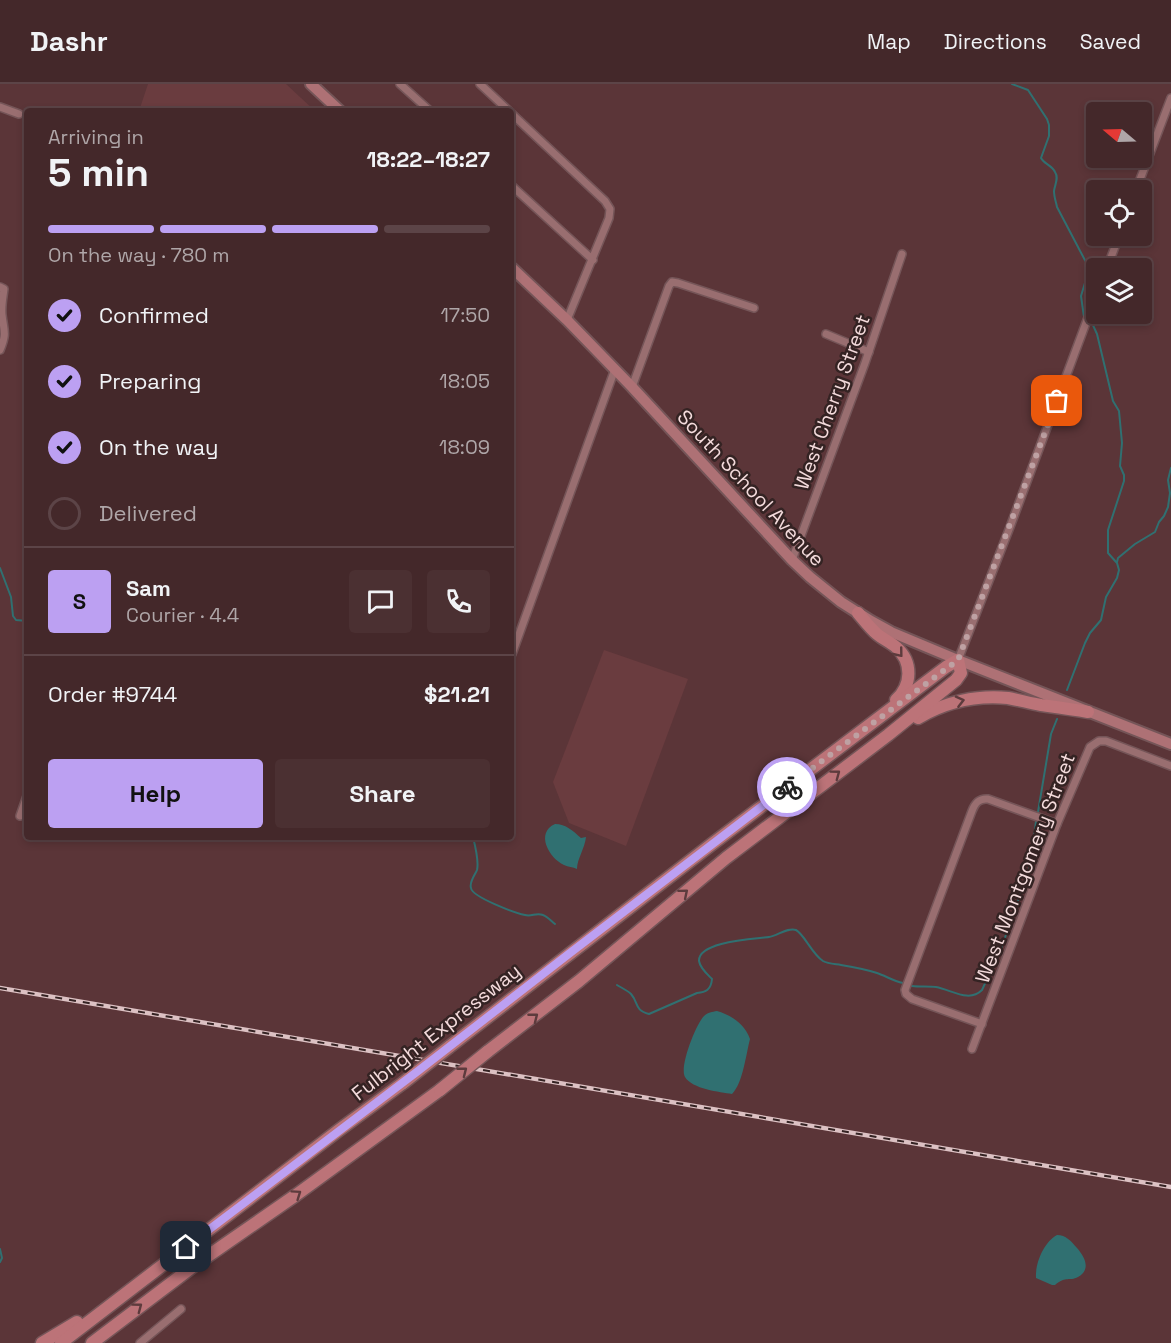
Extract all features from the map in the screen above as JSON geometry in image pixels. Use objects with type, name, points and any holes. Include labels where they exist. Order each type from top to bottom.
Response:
[{"type":"highway","points":[[835,751],[898,698],[904,692],[909,680],[909,669],[901,652],[878,635],[858,613]]},
{"type":"highway","points":[[92,1343],[195,1265],[440,1090],[579,981],[726,858],[888,735],[956,680],[961,673],[958,660],[835,751]]},
{"type":"highway","points":[[888,735],[929,711],[976,698],[1005,698],[1088,712]]},
{"type":"highway","name":"Fulbright Expressway","points":[[61,1343],[835,751]]},
{"type":"highway","points":[[42,1343],[129,1291]]},
{"type":"main road","points":[[313,85],[337,108]]},
{"type":"main road","name":"South School Avenue","points":[[514,270],[615,369],[792,561],[858,613],[891,632],[1171,744]]},
{"type":"street","points":[[400,84],[427,108]]},
{"type":"street","points":[[480,84],[506,108]]},
{"type":"street","points":[[1140,180],[1171,99]]},
{"type":"street","points":[[0,107],[19,114]]},
{"type":"street","points":[[514,116],[605,201],[610,209],[609,218],[567,320]]},
{"type":"street","points":[[514,188],[592,260]]},
{"type":"street","name":"West Cherry Street","points":[[792,561],[869,352],[902,254]]},
{"type":"street","points":[[632,387],[672,282],[754,308]]},
{"type":"street","points":[[0,350],[5,327],[2,314],[2,288]]},
{"type":"street","points":[[958,660],[1086,323]]},
{"type":"street","points":[[826,334],[869,352]]},
{"type":"street","points":[[514,648],[615,369]]},
{"type":"street","name":"West Montgomery Street","points":[[972,1049],[1090,747],[1099,741],[1106,741],[1171,766]]},
{"type":"street","points":[[982,1024],[912,999],[906,993],[906,986],[974,805],[982,798],[988,799],[1058,824]]},
{"type":"street","points":[[20,816],[24,805]]},
{"type":"street","points":[[140,1343],[181,1309]]},
{"type":"shaded area","points":[[148,84],[286,84],[312,108],[140,108]]},
{"type":"shaded area","points":[[604,650],[688,679],[626,846],[569,823],[553,782]]},
{"type":"water","points":[[555,824],[572,830],[581,838],[586,837],[577,869],[558,862],[546,845],[546,833]]},
{"type":"water","points":[[717,1011],[737,1021],[745,1029],[750,1039],[741,1076],[732,1094],[694,1084],[685,1077],[684,1072],[686,1055],[697,1028],[706,1015]]},
{"type":"water","points":[[1057,1235],[1066,1237],[1073,1243],[1082,1255],[1086,1266],[1078,1277],[1065,1279],[1052,1285],[1036,1278],[1036,1272],[1044,1248]]},
{"type":"waterway","points":[[1012,84],[1028,90],[1049,125],[1049,136],[1041,158],[1056,174],[1054,191],[1057,207],[1088,266],[1081,296],[1084,317]]},
{"type":"waterway","points":[[1067,690],[1085,643],[1101,620],[1106,597],[1119,570],[1117,563],[1108,553],[1108,530],[1124,481],[1120,466],[1122,443],[1119,411],[1113,401],[1097,334],[1092,324]]},
{"type":"waterway","points":[[1117,562],[1118,558],[1135,544],[1155,532],[1168,507],[1170,493],[1168,480],[1171,468]]},
{"type":"waterway","points":[[0,568],[11,597],[13,616],[16,620],[24,621]]},
{"type":"waterway","points":[[1038,812],[1051,734],[1057,719]]},
{"type":"waterway","points":[[912,986],[936,987],[966,996],[977,994],[982,990],[1001,949],[1031,863],[1036,821]]},
{"type":"waterway","points":[[474,840],[478,863],[471,883],[473,892],[512,911],[527,915],[543,915],[555,924]]},
{"type":"waterway","points":[[617,985],[631,994],[639,1008],[649,1014],[709,988],[712,979],[699,961],[701,954],[708,949],[729,942],[772,936],[793,929],[799,932],[815,954],[825,962],[868,970],[903,983]]},
{"type":"waterway","points":[[0,1249],[2,1258],[0,1262]]},
{"type":"railway","points":[[0,988],[1171,1187]]},
{"type":"way so far","points":[[787,787],[958,660],[1057,401]]},
{"type":"route","points":[[186,1247],[787,787]]}]
